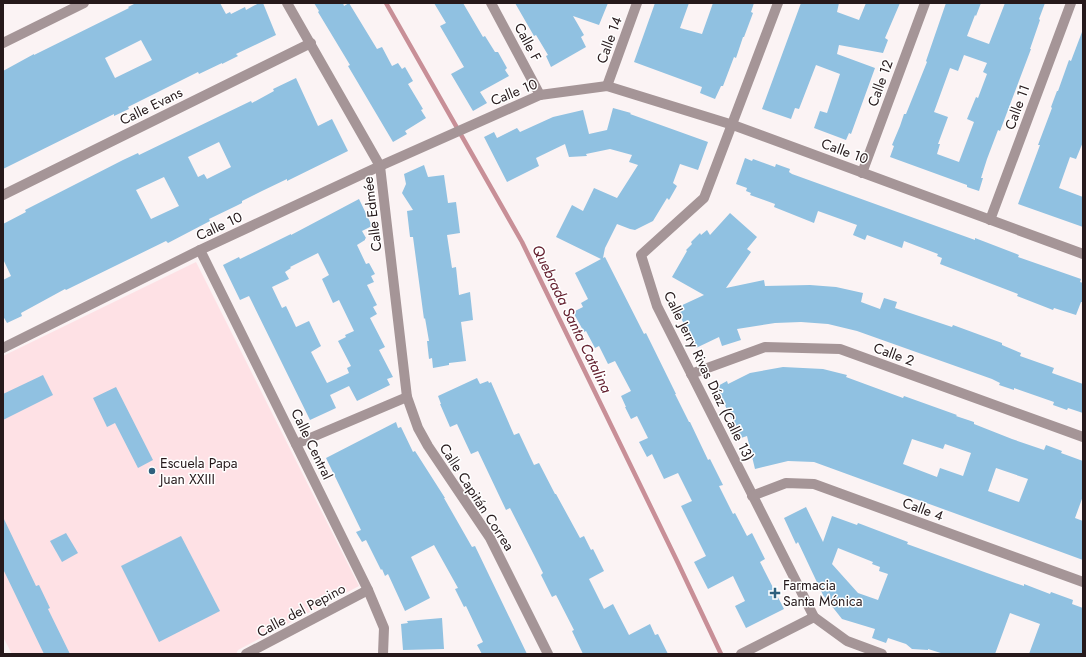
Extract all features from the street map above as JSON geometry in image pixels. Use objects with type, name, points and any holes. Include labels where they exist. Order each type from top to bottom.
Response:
[{"type":"street","points":[[3,43],[84,3]]},
{"type":"street","name":"Calle Edmée","points":[[287,3],[380,166],[407,397]]},
{"type":"street","name":"Calle F","points":[[491,3],[540,95]]},
{"type":"street","name":"Calle 14","points":[[607,86],[637,3]]},
{"type":"street","name":"Calle Jerry Rivas Díaz (Calle 13)","points":[[778,3],[733,125],[704,198],[641,255],[656,306],[814,618],[847,641],[877,653]]},
{"type":"street","name":"Calle 12","points":[[862,173],[925,3]]},
{"type":"street","name":"Calle 11","points":[[990,220],[1071,3]]},
{"type":"street","name":"Calle Evans","points":[[3,195],[311,43]]},
{"type":"street","name":"Calle 10","points":[[3,348],[200,250],[380,166],[540,95],[607,86],[733,125],[1083,254]]},
{"type":"street","name":"Calle Central","points":[[200,250],[368,590],[384,628],[383,654]]},
{"type":"street","name":"Calle 2","points":[[691,374],[765,347],[840,349],[1083,437]]},
{"type":"street","points":[[296,444],[407,397]]},
{"type":"street","name":"Calle Capitán Correa","points":[[407,397],[418,428],[428,446],[490,538],[548,654]]},
{"type":"street","name":"Calle 4","points":[[752,496],[786,483],[814,484],[1083,582]]},
{"type":"street","name":"Calle del Pepino","points":[[246,654],[368,590]]},
{"type":"street","points":[[741,654],[814,618]]},
{"type":"shaded area","name":"Escuela Papa Juan XXIII","points":[[196,262],[359,586],[238,650],[236,654],[12,654],[3,637],[3,356]]},
{"type":"building","points":[[136,3],[220,3],[226,14],[230,12],[231,14],[245,7],[246,10],[259,3],[263,3],[276,35],[236,54],[238,56],[222,64],[199,74],[198,72],[128,107],[129,109],[114,116],[114,114],[3,169],[3,71],[34,54],[129,8],[128,7]],"holes":[[[141,40],[152,60],[115,78],[105,58]]]},
{"type":"building","points":[[314,3],[343,3],[344,6],[349,3],[377,49],[382,47],[392,66],[398,63],[402,69],[405,67],[413,81],[408,84],[423,109],[421,110],[426,118],[405,131],[407,134],[393,142],[348,66],[350,65]]},
{"type":"building","points":[[434,3],[463,3],[483,37],[485,36],[495,52],[498,52],[507,68],[505,70],[509,76],[480,92],[487,103],[473,111],[451,74],[464,67],[440,26],[446,23]]},
{"type":"building","points":[[515,3],[608,3],[599,25],[573,16],[584,35],[581,37],[586,47],[551,67],[546,56],[548,55],[536,35],[534,36]]},
{"type":"building","points":[[655,3],[689,3],[680,28],[702,34],[713,3],[754,3],[751,12],[753,13],[736,58],[734,57],[723,86],[721,86],[715,99],[700,93],[702,87],[634,62]]},
{"type":"building","points":[[801,3],[839,3],[837,12],[859,20],[866,3],[900,3],[885,38],[888,40],[883,53],[839,45],[837,54],[875,68],[851,134],[849,133],[846,140],[814,128],[820,111],[827,113],[840,74],[816,65],[799,109],[795,108],[791,119],[762,109]]},
{"type":"building","points":[[946,3],[981,3],[967,36],[989,44],[1005,3],[1045,3],[1031,49],[1000,131],[998,130],[987,159],[981,178],[983,178],[979,191],[967,187],[967,185],[890,157],[894,146],[892,145],[904,114],[906,114],[927,62],[926,61]],"holes":[[[964,55],[987,63],[983,72],[987,74],[978,98],[976,97],[967,119],[974,122],[959,162],[937,154],[940,144],[938,144],[948,117],[934,112],[950,68],[958,71]]]},
{"type":"building","points":[[1082,32],[1083,142],[1076,159],[1070,157],[1059,188],[1083,197],[1083,227],[1018,204],[1040,145],[1038,145],[1052,108],[1051,107],[1069,60],[1071,61]]},
{"type":"building","points":[[296,78],[318,126],[332,119],[348,151],[242,201],[242,203],[209,219],[210,221],[168,243],[166,241],[66,290],[65,289],[21,313],[22,316],[7,323],[3,316],[3,280],[11,276],[3,259],[3,224],[26,212],[25,210],[123,160],[138,153],[139,155],[251,101],[252,103],[274,91],[273,89]],"holes":[[[219,142],[231,167],[207,179],[204,174],[198,177],[188,157]],[[164,177],[179,206],[151,219],[136,190]]]},
{"type":"building","points":[[613,108],[631,113],[630,114],[708,142],[698,170],[680,164],[673,183],[677,186],[669,200],[667,198],[653,221],[635,230],[617,224],[605,248],[603,258],[605,257],[644,334],[646,333],[708,460],[710,459],[723,485],[719,486],[733,514],[735,513],[747,536],[752,533],[765,559],[760,562],[784,609],[746,628],[735,606],[745,601],[733,576],[708,589],[694,562],[706,556],[681,506],[692,501],[678,473],[664,479],[652,454],[647,457],[639,442],[648,438],[637,416],[631,419],[621,396],[631,391],[615,361],[608,364],[599,346],[595,348],[573,312],[583,307],[581,303],[588,299],[575,273],[601,259],[556,237],[572,205],[583,211],[594,188],[617,198],[638,165],[629,162],[632,155],[610,149],[586,154],[587,156],[569,157],[565,144],[536,158],[539,166],[507,182],[484,137],[494,132],[497,138],[517,128],[520,132],[553,117],[583,110],[589,134],[607,130]]},
{"type":"building","points":[[745,158],[752,161],[753,159],[775,167],[776,164],[790,169],[789,172],[792,174],[975,240],[975,238],[1019,255],[1018,257],[1081,279],[1080,282],[1083,283],[1083,302],[1081,302],[1076,315],[1054,308],[1053,310],[1017,296],[1018,294],[940,264],[942,258],[937,256],[938,254],[904,241],[902,248],[867,235],[865,240],[853,235],[857,225],[818,211],[814,223],[774,207],[775,204],[750,195],[751,193],[746,191],[747,188],[736,184]]},
{"type":"building","points":[[424,165],[428,177],[444,175],[448,203],[456,202],[460,233],[447,235],[452,268],[456,267],[459,295],[470,292],[473,320],[461,322],[466,361],[449,363],[449,365],[433,368],[432,358],[429,359],[427,341],[429,341],[425,318],[424,319],[413,237],[410,237],[407,211],[413,210],[402,193],[406,184],[404,174]]},
{"type":"building","points":[[359,199],[372,226],[362,231],[366,238],[357,245],[366,264],[369,263],[375,274],[371,276],[374,282],[367,285],[377,305],[373,307],[377,314],[370,318],[385,347],[379,350],[393,377],[387,379],[390,385],[357,401],[349,386],[330,395],[336,408],[310,420],[249,296],[240,300],[223,265],[239,257],[240,259],[291,235]],"holes":[[[318,253],[329,275],[322,279],[333,303],[339,300],[354,331],[345,335],[346,337],[338,341],[351,366],[347,368],[349,373],[327,383],[311,352],[321,346],[309,321],[296,327],[286,306],[282,308],[272,287],[289,279],[285,272],[291,268],[290,267]]]},
{"type":"building","points":[[730,213],[757,237],[747,249],[751,252],[726,288],[764,280],[765,286],[810,285],[836,287],[863,293],[861,302],[880,309],[884,298],[897,302],[895,308],[952,327],[953,325],[1002,343],[1002,345],[1021,353],[1020,356],[1054,368],[1052,373],[1083,384],[1083,413],[1068,408],[1067,410],[1053,405],[1054,402],[1014,388],[1014,390],[999,385],[1000,383],[992,379],[857,331],[828,324],[801,322],[775,323],[737,329],[741,340],[722,346],[719,337],[696,348],[676,308],[704,295],[672,277],[687,251],[686,250],[692,244],[691,242],[700,233],[701,235],[707,230],[710,235]]},
{"type":"building","points":[[783,367],[823,369],[847,375],[846,377],[903,398],[904,396],[957,415],[956,416],[974,422],[974,424],[1012,439],[1044,450],[1046,445],[1062,451],[1061,453],[1083,461],[1083,496],[1075,518],[1083,521],[1083,560],[814,462],[788,461],[755,469],[747,436],[741,438],[716,387],[727,381],[728,384],[750,373]],"holes":[[[912,439],[943,449],[945,444],[971,453],[963,476],[940,468],[937,477],[903,464]],[[996,468],[1028,479],[1019,502],[988,491]]]},
{"type":"building","points":[[43,375],[53,395],[3,420],[3,394]]},
{"type":"building","points":[[477,378],[480,384],[488,381],[489,383],[491,382],[514,435],[519,433],[534,465],[539,463],[580,538],[584,536],[591,550],[593,549],[604,571],[589,579],[604,609],[613,604],[629,635],[650,624],[655,635],[658,634],[668,654],[583,654],[572,631],[574,630],[556,595],[552,597],[541,575],[543,573],[534,555],[510,508],[506,510],[478,451],[471,454],[457,424],[450,427],[440,404],[438,396]]},
{"type":"building","points":[[116,387],[153,460],[138,468],[115,423],[107,427],[93,398]]},
{"type":"building","points":[[396,422],[398,428],[401,427],[413,452],[415,451],[445,498],[472,547],[475,546],[527,654],[482,654],[477,645],[483,642],[466,606],[464,607],[455,589],[458,588],[434,545],[411,557],[430,598],[405,611],[388,574],[385,576],[366,540],[362,542],[356,532],[361,530],[326,458]]},
{"type":"building","points":[[806,507],[823,542],[832,516],[857,525],[858,523],[908,542],[907,544],[1024,586],[1024,584],[1050,594],[1051,592],[1073,600],[1072,604],[1083,608],[1083,654],[1029,654],[1040,624],[1010,613],[995,654],[944,654],[928,649],[912,649],[906,644],[888,638],[886,643],[872,638],[875,629],[842,619],[823,595],[798,542],[796,544],[784,518]],"holes":[[[838,548],[873,562],[872,564],[880,567],[879,571],[888,574],[878,600],[858,593],[832,564]]]},
{"type":"building","points":[[3,517],[36,586],[39,585],[50,608],[48,609],[70,654],[44,654],[3,569]]},
{"type":"building","points":[[66,533],[78,553],[62,562],[50,541]]},
{"type":"building","points":[[181,536],[220,611],[159,642],[121,566]]},
{"type":"building","points":[[442,618],[444,649],[403,650],[401,624],[408,623],[407,621]]},
{"type":"waterway","name":"Quebrada Santa Catalina","points":[[386,3],[522,242],[721,654]]},
{"type":"place","name":"Escuela Papa Juan XXIII","points":[[152,471]]},
{"type":"place","name":"Farmacia Santa Mónica","points":[[775,593]]}]
